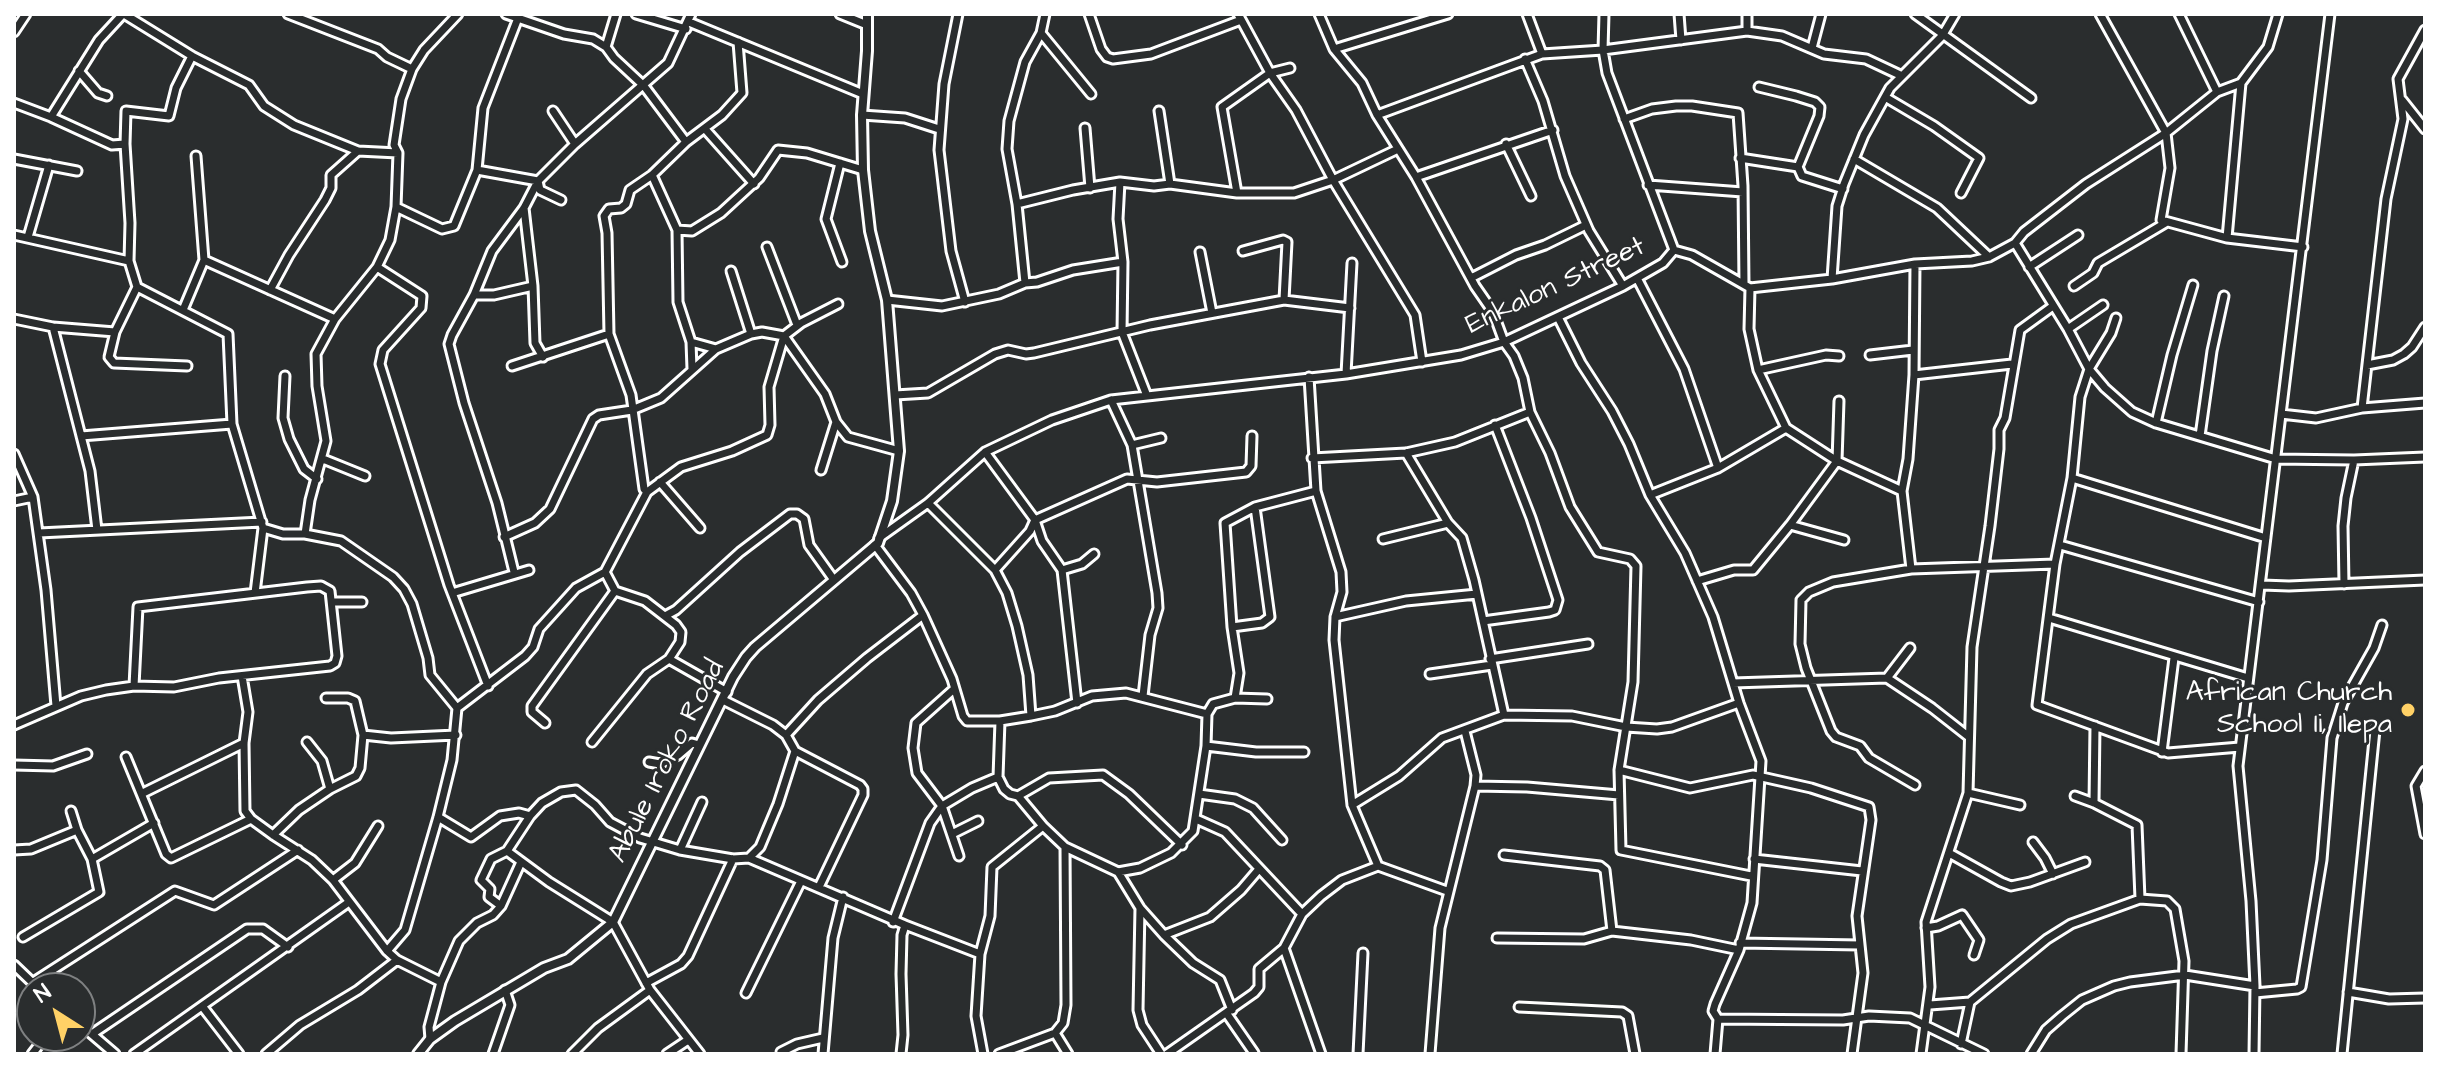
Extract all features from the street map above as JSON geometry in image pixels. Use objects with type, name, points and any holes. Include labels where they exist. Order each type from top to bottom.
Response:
[{"type":"street","points":[[14,32],[26,14]]},
{"type":"street","points":[[51,117],[99,40],[124,14],[192,56],[249,85],[264,106],[294,125],[358,151],[398,153]]},
{"type":"street","points":[[288,14],[378,49],[412,69]]},
{"type":"street","points":[[305,534],[310,500],[326,441],[317,386],[316,354],[335,319],[377,267],[390,240],[396,207],[398,153],[394,145],[401,99],[412,69],[424,50],[458,14]]},
{"type":"street","points":[[506,14],[564,34],[593,39],[606,47],[644,86],[686,142]]},
{"type":"street","points":[[606,47],[616,14]]},
{"type":"street","points":[[636,14],[689,22],[863,94]]},
{"type":"street","points":[[840,14],[867,25]]},
{"type":"street","points":[[867,14],[862,115],[863,170],[870,231],[887,300],[899,451],[892,501],[877,542],[923,615],[967,721],[1000,721],[1031,716],[1092,696],[1115,693],[1143,696],[1207,714]]},
{"type":"street","points":[[958,14],[946,73],[939,150],[951,251],[965,302]]},
{"type":"street","points":[[1025,283],[1017,204],[1007,149],[1009,121],[1025,62],[1041,33],[1045,14]]},
{"type":"street","points":[[1089,14],[1101,49],[1113,59],[1151,54],[1239,17],[1415,315],[1422,362]]},
{"type":"street","points":[[1319,14],[1334,49],[1362,83],[1377,115],[1493,312],[1504,342],[1523,378],[1530,412],[1550,453],[1570,507],[1598,552],[1630,559],[1636,566],[1633,682],[1619,770],[1621,850],[1751,876]]},
{"type":"street","points":[[1334,49],[1448,14]]},
{"type":"street","points":[[1527,14],[1542,54]]},
{"type":"street","points":[[1604,14],[1603,50],[1607,73],[1674,250]]},
{"type":"street","points":[[1679,14],[1681,40]]},
{"type":"street","points":[[1747,14],[1747,31]]},
{"type":"street","points":[[1812,48],[1821,14]]},
{"type":"street","points":[[1915,14],[2031,98]]},
{"type":"street","points":[[1832,279],[1835,216],[1854,159],[1885,97],[1900,75],[1942,36],[1955,14]]},
{"type":"street","points":[[2100,14],[2166,133],[2170,168],[2161,220],[2227,238],[2303,247]]},
{"type":"street","points":[[2179,14],[2217,92]]},
{"type":"street","points":[[2227,238],[2241,83],[2268,47],[2278,14]]},
{"type":"street","points":[[2254,1054],[2255,989],[2238,766],[2330,14]]},
{"type":"street","points":[[396,207],[447,229],[454,226],[477,170],[483,108],[518,18]]},
{"type":"street","points":[[514,572],[497,503],[464,403],[449,344],[492,251],[524,208],[538,181],[575,144],[668,63],[689,22]]},
{"type":"street","points":[[2362,408],[2386,199],[2403,119],[2398,79],[2425,30]]},
{"type":"street","points":[[1377,115],[1542,54],[1603,50],[1747,31],[1782,36],[1824,54],[1866,59],[1900,75]]},
{"type":"street","points":[[1041,33],[1091,94]]},
{"type":"street","points":[[647,492],[644,489],[631,395],[609,334],[604,216],[609,209],[621,208],[626,204],[630,190],[722,115],[742,93],[738,42]]},
{"type":"street","points":[[187,366],[114,363],[109,357],[115,332],[137,287],[129,261],[126,111],[169,116],[176,88],[192,56]]},
{"type":"street","points":[[1525,59],[1553,130],[1565,176],[1586,225],[1623,286]]},
{"type":"street","points":[[1237,193],[1222,107],[1270,73],[1290,68]]},
{"type":"street","points":[[79,71],[98,93],[107,96]]},
{"type":"street","points":[[1747,286],[1832,279],[1915,264],[1989,257],[2015,243],[2024,232],[2086,184],[2166,133],[2217,92],[2241,83]]},
{"type":"street","points":[[1759,87],[1815,102],[1820,107],[1798,167],[1802,176],[1843,189]]},
{"type":"street","points":[[1885,97],[1979,158],[1961,193]]},
{"type":"street","points":[[2400,97],[2425,129]]},
{"type":"street","points":[[14,103],[112,145],[125,144]]},
{"type":"street","points":[[1624,119],[1652,109],[1676,106],[1733,111],[1740,118],[1749,329],[1758,370],[1786,428],[1837,461],[1902,491]]},
{"type":"street","points":[[553,111],[575,144]]},
{"type":"street","points":[[1159,111],[1170,184]]},
{"type":"street","points":[[862,115],[905,118],[939,129]]},
{"type":"street","points":[[1085,128],[1090,188]]},
{"type":"street","points":[[705,129],[754,184]]},
{"type":"street","points":[[1416,177],[1553,130]]},
{"type":"street","points":[[1506,144],[1531,196]]},
{"type":"street","points":[[1017,204],[1120,182],[1154,186],[1170,184],[1237,193],[1294,193],[1333,180],[1398,149]]},
{"type":"street","points":[[677,230],[687,232],[703,225],[754,184],[778,150],[807,153],[863,170]]},
{"type":"street","points":[[270,290],[325,200],[331,188],[331,175],[358,151]]},
{"type":"street","points":[[183,310],[204,260],[196,156]]},
{"type":"street","points":[[1740,158],[1798,167]]},
{"type":"street","points":[[14,159],[77,171]]},
{"type":"street","points":[[1854,159],[1937,208],[1989,257]]},
{"type":"street","points":[[840,163],[826,219],[842,262]]},
{"type":"street","points":[[28,237],[49,165]]},
{"type":"street","points":[[477,170],[538,181]]},
{"type":"street","points":[[652,175],[677,230],[678,302],[691,342],[692,369]]},
{"type":"street","points":[[538,181],[540,190],[561,200]]},
{"type":"street","points":[[1120,182],[1118,219],[1123,262],[1122,332],[1147,396]]},
{"type":"street","points":[[1648,185],[1743,192]]},
{"type":"street","points":[[524,208],[533,286],[535,343],[543,357]]},
{"type":"street","points":[[2074,286],[2093,273],[2098,263],[2167,222]]},
{"type":"street","points":[[1471,278],[1586,225]]},
{"type":"street","points":[[14,235],[129,261]]},
{"type":"street","points":[[2029,267],[2078,235]]},
{"type":"street","points":[[1243,251],[1283,240],[1287,242],[1284,300]]},
{"type":"street","points":[[2015,243],[2089,369],[2126,408],[2156,423],[2276,459],[2425,457]]},
{"type":"street","points":[[767,247],[797,325]]},
{"type":"street","name":"Enkalon Street","points":[[877,542],[928,503],[985,452],[1040,425],[1111,400],[1346,374],[1461,355],[1504,342],[1623,286],[1663,263],[1674,250],[1692,255],[1747,286]]},
{"type":"street","points":[[1200,252],[1212,313]]},
{"type":"street","points":[[204,260],[335,319]]},
{"type":"street","points":[[887,300],[942,306],[999,294],[1025,283],[1073,270],[1123,262]]},
{"type":"street","points":[[1346,374],[1352,263]]},
{"type":"street","points":[[1911,569],[1902,491],[1908,459],[1914,375],[1915,264]]},
{"type":"street","points":[[377,267],[422,296],[421,308],[410,324],[383,350],[380,364],[452,593],[488,686]]},
{"type":"street","points":[[731,271],[751,334]]},
{"type":"street","points":[[1637,278],[1684,369],[1718,468]]},
{"type":"street","points":[[2156,423],[2193,285]]},
{"type":"street","points":[[474,295],[494,295],[533,286]]},
{"type":"street","points":[[137,287],[228,334],[232,424],[262,525],[255,593]]},
{"type":"street","points":[[2200,436],[2212,351],[2224,296]]},
{"type":"street","points":[[895,395],[928,393],[995,354],[1008,350],[1034,353],[1284,300],[1350,308]]},
{"type":"street","points":[[457,708],[525,656],[533,647],[539,629],[576,588],[605,572],[647,492],[681,467],[732,451],[767,435],[770,425],[769,387],[784,336],[797,325],[838,304]]},
{"type":"street","points":[[2068,329],[2103,305]]},
{"type":"street","points":[[1921,1054],[1930,1005],[1926,928],[1968,793],[1972,647],[1992,512],[1998,436],[2005,418],[2020,330],[2053,306]]},
{"type":"street","points":[[1558,317],[1581,363],[1624,433],[1650,495],[1685,553],[1713,617],[1739,703],[1761,761],[1762,778],[1751,876],[1752,903],[1713,1011],[1718,1019],[1715,1054]]},
{"type":"street","points":[[2116,318],[2111,333],[2089,369],[2080,397],[2072,478],[2055,564],[2037,705],[2162,752],[2176,754],[2240,747]]},
{"type":"street","points":[[14,319],[53,327],[115,332]]},
{"type":"street","points":[[53,327],[90,471],[97,530]]},
{"type":"street","points":[[2367,365],[2393,360],[2404,354],[2425,327]]},
{"type":"street","points":[[504,537],[535,523],[550,509],[593,419],[599,415],[632,410],[661,398],[716,349],[751,334],[762,332],[784,336],[825,394],[836,422],[848,437],[899,451]]},
{"type":"street","points":[[512,366],[609,334]]},
{"type":"street","points":[[691,342],[716,349]]},
{"type":"street","points":[[1870,355],[1913,350]]},
{"type":"street","points":[[1758,370],[1826,355],[1839,356]]},
{"type":"street","points":[[1914,375],[2012,364]]},
{"type":"street","points":[[285,376],[283,418],[289,439],[304,469],[317,479]]},
{"type":"street","points":[[1309,377],[1316,491],[1341,572],[1342,592],[1335,617],[1334,640],[1352,805],[1378,866]]},
{"type":"street","points":[[1111,400],[1132,445],[1158,608],[1150,635],[1143,696]]},
{"type":"street","points":[[1697,581],[1734,570],[1753,570],[1790,525],[1837,461],[1839,401]]},
{"type":"street","points":[[2281,414],[2316,418],[2362,408],[2425,403]]},
{"type":"street","points":[[1312,458],[1406,453],[1455,442],[1530,412]]},
{"type":"street","points":[[821,470],[836,422]]},
{"type":"street","points":[[81,436],[232,424]]},
{"type":"street","points":[[1483,621],[1549,612],[1555,610],[1558,600],[1495,425]]},
{"type":"street","points":[[1650,495],[1718,468],[1786,428]]},
{"type":"street","points":[[995,570],[1030,531],[1035,520],[1127,479],[1157,482],[1246,472],[1251,466],[1252,436]]},
{"type":"street","points":[[1132,445],[1161,438]]},
{"type":"street","points":[[985,452],[1035,520],[1042,541],[1062,570],[1077,703]]},
{"type":"street","points":[[1406,453],[1448,523],[1462,538],[1504,715]]},
{"type":"street","points":[[14,454],[33,497],[56,706]]},
{"type":"street","points":[[323,459],[365,476]]},
{"type":"street","points":[[2344,584],[2343,526],[2354,460]]},
{"type":"street","points":[[2072,478],[2266,538]]},
{"type":"street","points":[[660,482],[700,528]]},
{"type":"street","points":[[1235,698],[1239,673],[1232,627],[1225,523],[1255,507],[1316,491]]},
{"type":"street","points":[[14,501],[33,497]]},
{"type":"street","points":[[928,503],[995,570],[1007,593],[1028,675],[1031,716]]},
{"type":"street","points":[[1232,627],[1262,623],[1270,617],[1255,507]]},
{"type":"street","points":[[665,616],[790,514],[804,519],[809,545],[834,580]]},
{"type":"street","points":[[1383,539],[1448,523]]},
{"type":"street","points":[[39,533],[262,525],[283,534],[305,534],[341,541],[393,577],[404,589],[412,604],[430,675],[457,708],[456,735],[438,817],[405,930],[387,951]]},
{"type":"street","points":[[1790,525],[1844,540]]},
{"type":"street","name":"Abule Iroko Road","points":[[418,1054],[430,1039],[505,990],[544,968],[568,959],[613,922],[733,677],[755,647],[877,542]]},
{"type":"street","points":[[2060,545],[2259,602]]},
{"type":"street","points":[[1062,570],[1082,564],[1094,554]]},
{"type":"street","points":[[1915,785],[1869,758],[1860,746],[1836,737],[1827,725],[1800,644],[1799,611],[1804,595],[1833,582],[1911,569],[2055,564]]},
{"type":"street","points":[[452,593],[529,570]]},
{"type":"street","points":[[592,742],[647,674],[669,659],[680,642],[681,632],[645,601],[615,591],[605,572]]},
{"type":"street","points":[[2262,585],[2425,580]]},
{"type":"street","points":[[14,725],[81,696],[134,686],[174,687],[219,678],[330,666],[337,656],[330,591],[321,586],[138,607],[134,686]]},
{"type":"street","points":[[545,723],[532,712],[532,706],[615,591]]},
{"type":"street","points":[[1335,617],[1406,601],[1477,594]]},
{"type":"street","points":[[333,602],[362,602]]},
{"type":"street","points":[[676,610],[676,625]]},
{"type":"street","points":[[786,735],[818,700],[923,615]]},
{"type":"street","points":[[2049,618],[2248,678]]},
{"type":"street","points":[[2031,1054],[2046,1030],[2082,1000],[2130,982],[2185,975],[2255,989],[2297,989],[2302,982],[2322,860],[2332,738],[2343,703],[2374,648],[2382,625]]},
{"type":"street","points":[[1430,674],[1588,644]]},
{"type":"street","points":[[1887,678],[1910,648]]},
{"type":"street","points":[[2162,752],[2174,658]]},
{"type":"street","points":[[669,659],[773,725],[786,735],[795,751],[863,789],[863,795],[819,887]]},
{"type":"street","points":[[242,676],[248,712],[244,743],[245,811],[251,819],[298,850],[333,880],[397,960],[441,982]]},
{"type":"street","points":[[1733,683],[1887,678],[1969,737]]},
{"type":"street","points":[[954,689],[916,723],[913,748],[917,773],[942,806],[959,856]]},
{"type":"street","points":[[273,835],[299,810],[356,776],[363,735],[355,701],[326,698]]},
{"type":"street","points":[[1118,872],[1157,861],[1182,845],[1193,831],[1206,746],[1207,714],[1217,701],[1267,699]]},
{"type":"street","points":[[1352,805],[1399,776],[1442,738],[1504,715],[1572,716],[1626,727],[1672,727],[1739,703]]},
{"type":"street","points":[[1000,721],[998,777],[1004,789],[1018,796],[1065,847],[1118,872],[1140,908],[1164,935],[1193,963],[1220,980],[1230,1012],[1254,1053]]},
{"type":"street","points":[[2094,803],[2095,726]]},
{"type":"street","points":[[2342,1054],[2375,730]]},
{"type":"street","points":[[1430,1054],[1437,953],[1447,891],[1475,786],[1476,775],[1465,731]]},
{"type":"street","points":[[363,735],[391,738],[456,735]]},
{"type":"street","points":[[307,742],[322,761],[330,789]]},
{"type":"street","points":[[143,793],[244,743]]},
{"type":"street","points":[[649,762],[660,764],[692,743],[699,745]]},
{"type":"street","points":[[1206,746],[1256,752],[1304,752]]},
{"type":"street","points":[[749,858],[760,847],[795,751]]},
{"type":"street","points":[[14,765],[53,766],[87,754]]},
{"type":"street","points":[[126,757],[166,854],[171,858],[251,819]]},
{"type":"street","points":[[1619,770],[1690,788],[1753,775],[1811,788],[1869,807],[1871,820],[1857,916],[1863,973],[1852,1054]]},
{"type":"street","points":[[2425,771],[2416,786],[2425,834]]},
{"type":"street","points":[[1018,796],[1049,778],[1103,775],[1129,794],[1182,845]]},
{"type":"street","points":[[893,922],[930,823],[942,806],[998,777]]},
{"type":"street","points":[[1475,786],[1619,795]]},
{"type":"street","points":[[501,906],[489,897],[490,889],[481,880],[491,859],[507,851],[542,803],[561,792],[576,790],[610,822],[651,843],[733,859],[749,858],[843,897],[893,922],[980,954]]},
{"type":"street","points":[[1968,793],[2020,805]]},
{"type":"street","points":[[1199,794],[1235,799],[1253,808],[1282,840]]},
{"type":"street","points":[[2075,796],[2137,825],[2140,899]]},
{"type":"street","points":[[680,850],[702,802]]},
{"type":"street","points":[[23,937],[99,892],[92,859],[71,811]]},
{"type":"street","points":[[438,817],[471,837],[500,816],[519,813],[530,816]]},
{"type":"street","points":[[1196,819],[1225,832],[1302,914]]},
{"type":"street","points":[[952,834],[978,821]]},
{"type":"street","points":[[92,859],[154,823]]},
{"type":"street","points":[[333,880],[355,863],[378,826]]},
{"type":"street","points":[[983,1054],[976,1016],[980,954],[990,916],[992,867],[1043,826]]},
{"type":"street","points":[[14,850],[31,849],[77,830]]},
{"type":"street","points":[[2033,842],[2053,874]]},
{"type":"street","points":[[999,1054],[1055,1033],[1063,1023],[1066,1005],[1065,847]]},
{"type":"street","points":[[56,972],[175,891],[214,905],[298,850]]},
{"type":"street","points":[[507,851],[613,922],[648,986],[700,1054]]},
{"type":"street","points":[[1949,853],[2011,886],[2085,862]]},
{"type":"street","points":[[1504,855],[1600,866],[1605,870],[1612,931]]},
{"type":"street","points":[[572,1054],[598,1028],[688,956],[733,859]]},
{"type":"street","points":[[1754,859],[1862,871]]},
{"type":"street","points":[[430,1039],[429,1027],[441,982],[459,941],[501,906],[521,862]]},
{"type":"street","points":[[1140,908],[1138,1010],[1142,1025],[1164,1054],[1230,1012],[1259,987],[1259,969],[1284,948],[1302,914],[1342,880],[1378,866],[1447,891]]},
{"type":"street","points":[[1164,935],[1210,917],[1241,890],[1259,869]]},
{"type":"street","points":[[746,993],[801,881]]},
{"type":"street","points":[[823,1054],[833,938],[843,897]]},
{"type":"street","points":[[1930,1005],[1970,1002],[2058,930],[2140,899],[2167,901],[2175,909],[2185,975],[2181,1054]]},
{"type":"street","points":[[134,1054],[349,902]]},
{"type":"street","points":[[1926,928],[1962,915],[1979,940],[1974,955]]},
{"type":"street","points":[[901,1054],[902,935],[905,925]]},
{"type":"street","points":[[96,1031],[247,929],[263,929],[288,947]]},
{"type":"street","points":[[1497,938],[1584,939],[1612,931],[1739,946],[1860,945]]},
{"type":"street","points":[[1284,948],[1321,1054]]},
{"type":"street","points":[[1358,1054],[1363,953]]},
{"type":"street","points":[[266,1054],[292,1031],[343,1000],[397,960]]},
{"type":"street","points":[[493,1054],[510,1005],[505,990]]},
{"type":"street","points":[[2348,992],[2389,999],[2425,998]]},
{"type":"street","points":[[1961,1044],[1970,1002]]},
{"type":"street","points":[[202,1006],[239,1054]]},
{"type":"street","points":[[1519,1007],[1622,1012],[1628,1016],[1635,1054]]},
{"type":"street","points":[[1718,1019],[1910,1018],[1984,1054]]},
{"type":"street","points":[[1055,1033],[1068,1054]]},
{"type":"street","points":[[96,1037],[115,1054]]},
{"type":"street","points":[[781,1052],[797,1044],[823,1038]]},
{"type":"street","points":[[667,1054],[688,1040]]},
{"type":"place","name":"African Church School Ii, Ilepa","points":[[2408,710]]}]
